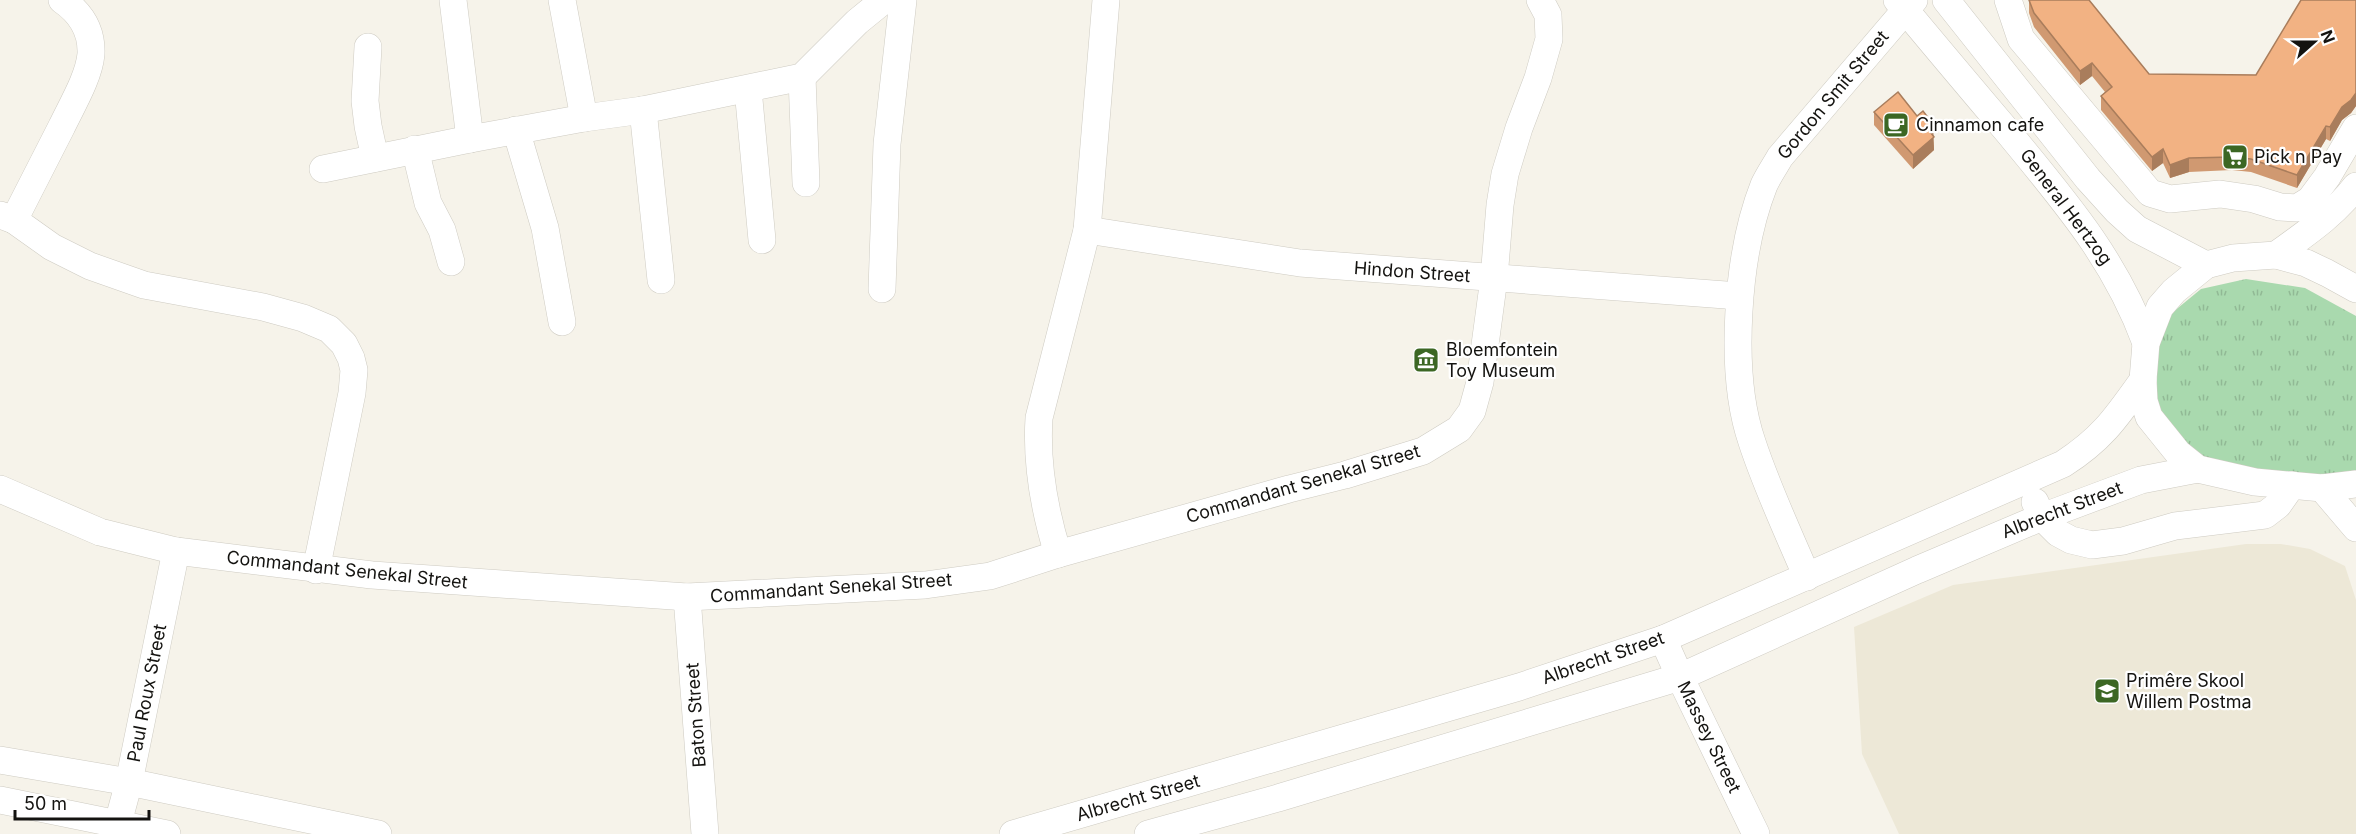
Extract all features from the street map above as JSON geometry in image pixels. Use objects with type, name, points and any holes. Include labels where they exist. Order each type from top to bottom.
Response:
[{"type":"street","points":[[62,0],[75,9],[85,22],[91,56],[79,92],[7,218],[52,247],[90,266],[144,285],[263,307],[303,318],[329,329],[344,344],[354,370],[352,393],[316,570]]},
{"type":"street","points":[[453,0],[470,139]]},
{"type":"street","points":[[562,0],[584,118]]},
{"type":"street","points":[[323,169],[516,130],[644,110],[802,77],[857,22],[884,0]]},
{"type":"street","points":[[882,289],[887,144],[903,0]]},
{"type":"street","points":[[1058,554],[1046,515],[1040,479],[1037,446],[1039,417],[1087,230],[1106,0]]},
{"type":"street","name":"Commandant Senekal Street","points":[[0,489],[100,532],[176,551],[316,570],[687,597],[926,585],[990,576],[1058,554],[1345,475],[1423,451],[1459,429],[1472,411],[1480,382],[1505,174],[1549,39],[1548,15],[1540,0]]},
{"type":"street","name":"General Hertzog","points":[[1946,0],[2088,179],[2117,211],[2137,229],[2206,265]]},
{"type":"street","points":[[2008,0],[2021,39],[2150,193],[2170,199],[2220,194],[2254,199],[2280,207],[2297,208],[2310,200],[2327,177],[2356,128]]},
{"type":"street","name":"General Hertzog","points":[[1905,3],[2094,239],[2129,300],[2146,343]]},
{"type":"street","name":"Gordon Smit Street","points":[[1807,577],[1751,441],[1741,398],[1739,296],[1755,212],[1765,183],[1780,157],[1905,3]]},
{"type":"street","points":[[368,47],[365,101],[375,158]]},
{"type":"street","points":[[802,77],[806,183]]},
{"type":"street","points":[[748,89],[762,240]]},
{"type":"street","points":[[644,110],[661,280]]},
{"type":"street","points":[[516,130],[544,228],[562,322]]},
{"type":"street","points":[[415,150],[428,203],[441,230],[451,262]]},
{"type":"street","points":[[2276,255],[2322,222],[2356,186]]},
{"type":"street","name":"Hindon Street","points":[[1087,230],[1300,263],[1739,296]]},
{"type":"street","points":[[2356,289],[2317,268],[2276,255],[2233,258],[2206,265],[2174,291],[2160,307],[2146,343],[2143,380],[2144,401],[2149,417],[2172,447],[2198,469],[2255,482],[2322,488],[2356,484]]},
{"type":"street","name":"Albrecht Street","points":[[1013,834],[1519,687],[1663,639],[2062,464],[2087,448],[2110,426],[2143,380]]},
{"type":"street","name":"Albrecht Street","points":[[1149,834],[1278,798],[1680,677],[1906,574],[2042,516],[2141,480],[2198,469]]},
{"type":"street","points":[[2026,481],[2042,516],[2058,533],[2071,540],[2092,545],[2123,541],[2175,526],[2265,515],[2278,505],[2292,485]]},
{"type":"street","points":[[2322,488],[2356,528]]},
{"type":"street","name":"Paul Roux Street","points":[[116,829],[129,782],[176,551]]},
{"type":"street","name":"Baton Street","points":[[687,597],[705,834]]},
{"type":"street","name":"Massey Street","points":[[1663,639],[1756,834]]},
{"type":"street","points":[[0,760],[129,782],[378,834]]},
{"type":"street","points":[[0,800],[116,829],[167,834]]},
{"type":"shaded area","name":"Primêre Skool Willem Postma","points":[[2246,544],[2281,544],[2310,549],[2345,566],[2356,600],[2356,834],[1899,834],[1862,754],[1854,627],[1953,585]]},
{"type":"green space","points":[[2246,279],[2305,288],[2356,316],[2356,482],[2226,478],[2151,415],[2162,321],[2201,289]]},
{"type":"building","points":[[2029,0],[2089,0],[2149,74],[2256,75],[2301,0],[2356,0],[2356,93],[2342,107],[2330,127],[2326,126],[2297,175],[2251,159],[2232,157],[2189,158],[2170,165],[2163,149],[2152,157],[2101,96],[2112,87],[2092,63],[2080,71],[2034,13]]},
{"type":"building","points":[[1898,92],[1917,116],[1923,111],[1933,124],[1928,129],[1934,137],[1913,155],[1874,112]]},
{"type":"place","name":"Cinnamon cafe","points":[[1896,125]]},
{"type":"place","name":"Pick n Pay","points":[[2235,157]]},
{"type":"place","name":"Bloemfontein Toy Museum","points":[[1426,360]]},
{"type":"place","name":"Primêre Skool Willem Postma","points":[[2107,691]]}]
